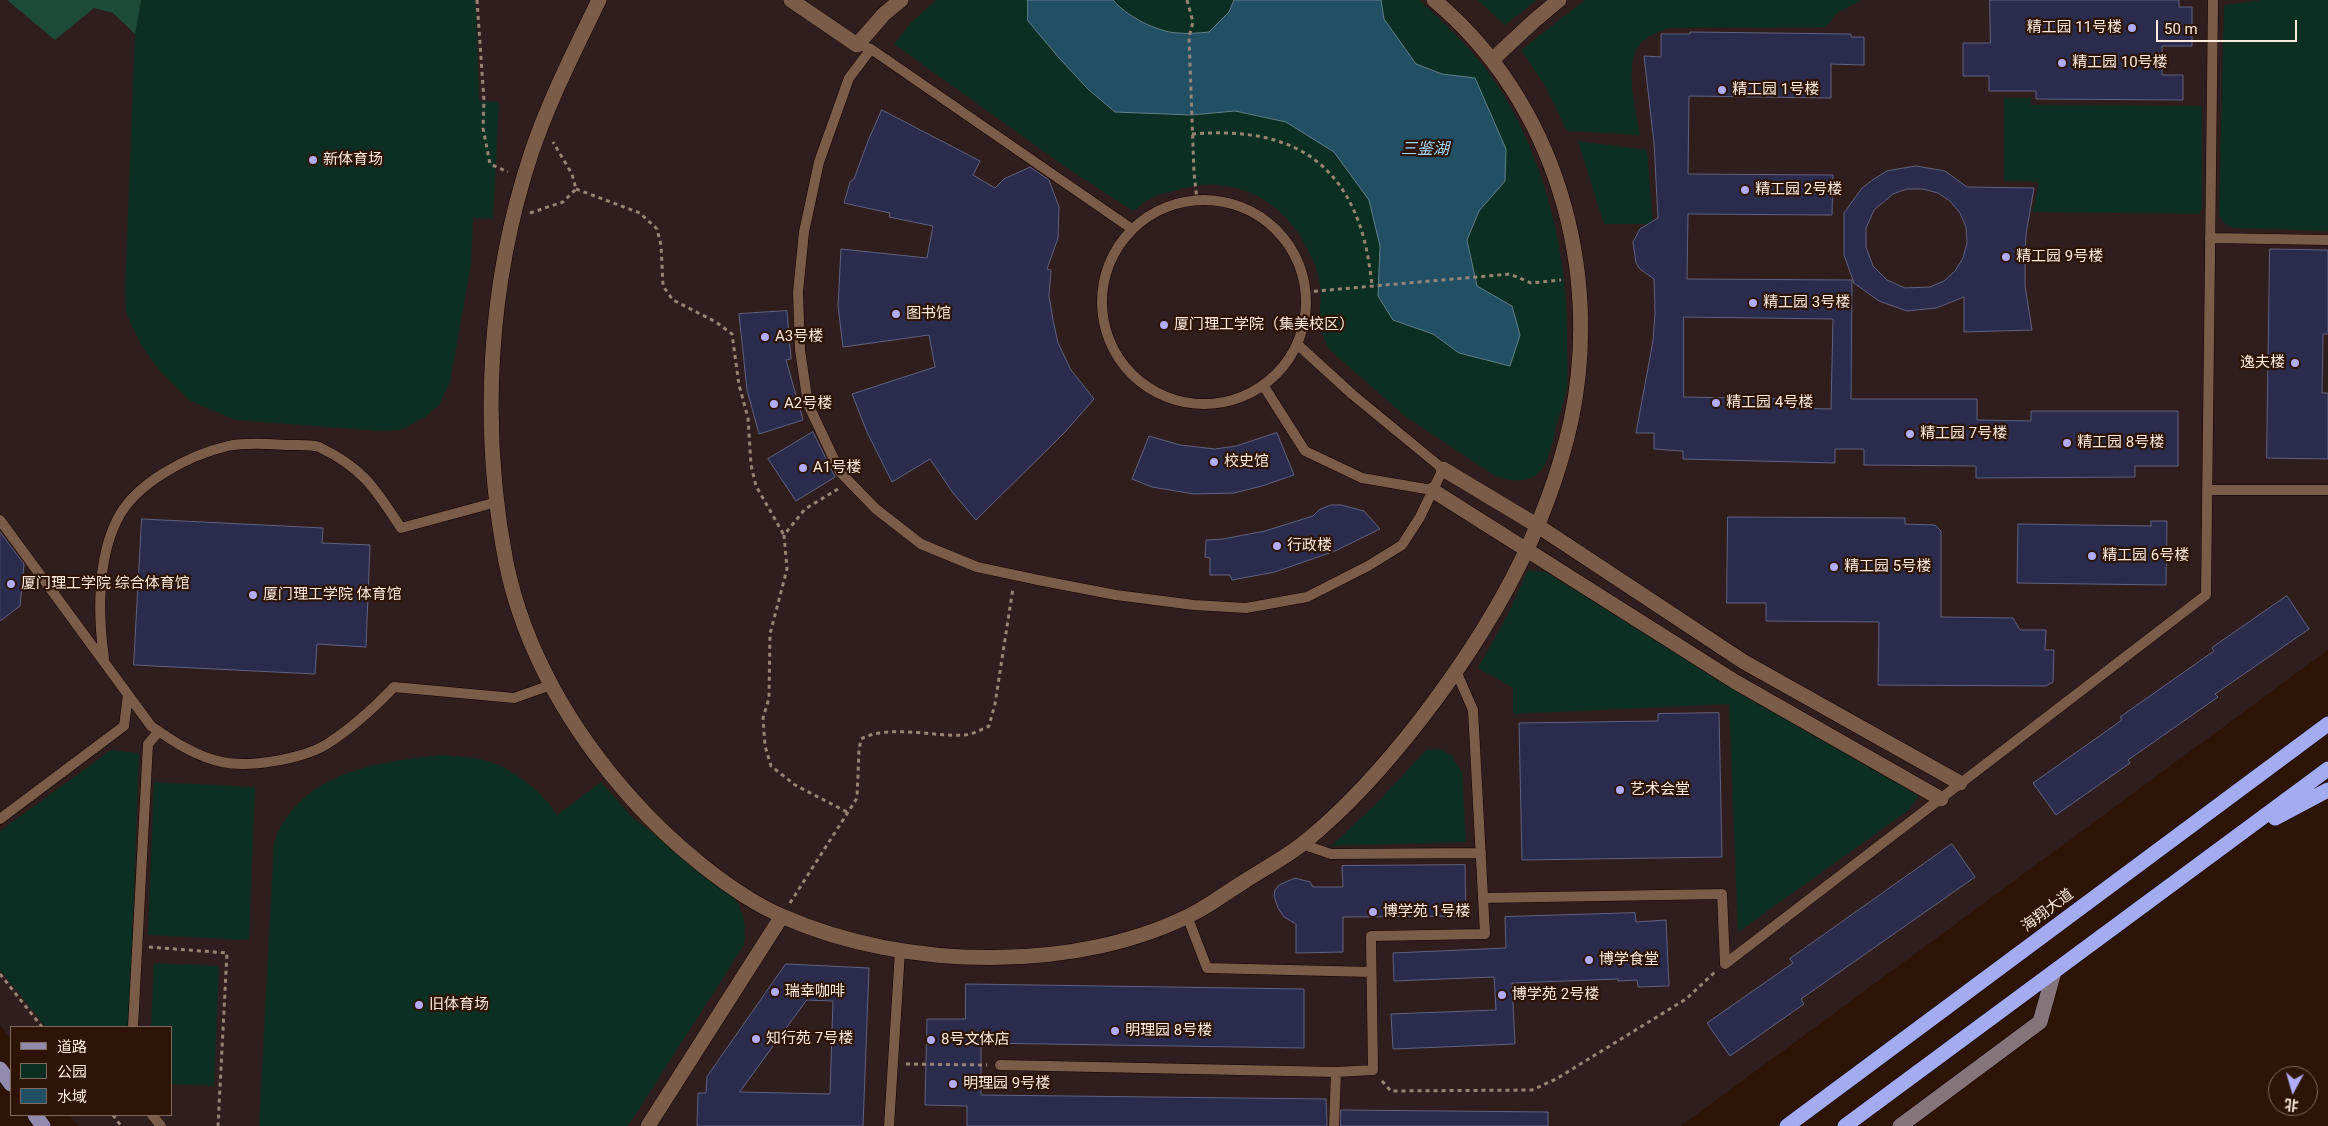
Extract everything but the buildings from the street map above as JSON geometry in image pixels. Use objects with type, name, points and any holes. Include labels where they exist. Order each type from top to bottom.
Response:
[{"type":"highway","name":"海翔大道","points":[[1787,1126],[2328,724]]},
{"type":"highway","points":[[1846,1126],[2328,769]]},
{"type":"highway","points":[[2230,842],[2328,790]]},
{"type":"main road","points":[[0,1069],[10,1083]]},
{"type":"main road","points":[[36,1116],[44,1126]]},
{"type":"street","points":[[599,0],[557,86],[524,180],[514,216],[502,278],[493,341],[492,455],[507,566],[522,618],[540,664],[580,734],[600,762],[641,810],[672,841],[727,883],[782,916],[861,944],[900,952],[956,957],[1044,955],[1137,936],[1195,913],[1302,844],[1350,802],[1393,756],[1483,632],[1528,550],[1566,444],[1574,403],[1580,356],[1579,278],[1575,250],[1551,165],[1520,101],[1504,74],[1451,14],[1434,0]]},
{"type":"street","points":[[791,0],[864,47],[878,20],[901,0]]},
{"type":"street","points":[[1492,60],[1559,0]]},
{"type":"street","points":[[1443,469],[1538,526],[1744,662],[1960,783]]},
{"type":"street","points":[[1432,490],[1734,681],[1941,798]]},
{"type":"street","points":[[648,1126],[782,916]]},
{"type":"street","points":[[1900,1126],[2040,1022],[2054,972]]},
{"type":"lane","points":[[1725,964],[2206,595],[2213,0]]},
{"type":"lane","points":[[1132,229],[864,47],[849,78],[819,162],[804,232],[798,292],[800,350],[808,404],[840,472],[876,509],[921,544],[977,567],[1116,595],[1194,605],[1246,608],[1306,597],[1368,566],[1402,545],[1420,517],[1443,469],[1353,395],[1298,344]]},
{"type":"lane","points":[[1197,200],[1217,200],[1236,205],[1254,213],[1270,224],[1284,238],[1295,254],[1302,272],[1306,292],[1304,327],[1298,344],[1287,361],[1274,377],[1263,385],[1239,398],[1219,403],[1198,404],[1178,401],[1158,394],[1141,383],[1126,369],[1114,352],[1106,333],[1102,313],[1101,293],[1105,273],[1113,254],[1132,229],[1156,211],[1177,203],[1197,200]]},
{"type":"lane","points":[[2210,238],[2328,240]]},
{"type":"lane","points":[[1263,385],[1306,451],[1362,478],[1432,490]]},
{"type":"lane","points":[[104,660],[99,623],[100,586],[107,552],[117,520],[135,495],[157,478],[182,463],[228,446],[273,444],[316,446],[353,466],[377,491],[401,528],[497,502]]},
{"type":"lane","points":[[2207,490],[2328,490]]},
{"type":"lane","points":[[0,520],[151,726],[185,748],[222,762],[251,765],[288,758],[325,746],[367,715],[394,687],[514,698],[552,685]]},
{"type":"lane","points":[[1000,1066],[1336,1072],[1373,1070],[1371,936],[1485,934],[1473,710],[1456,671]]},
{"type":"lane","points":[[0,818],[124,726],[128,694]]},
{"type":"lane","points":[[133,1026],[148,744],[159,731]]},
{"type":"lane","points":[[1302,844],[1331,854],[1481,853]]},
{"type":"lane","points":[[1483,898],[1722,894],[1725,964]]},
{"type":"lane","points":[[1187,916],[1207,968],[1372,972]]},
{"type":"lane","points":[[889,1126],[900,952]]},
{"type":"lane","points":[[1334,1126],[1336,1072]]},
{"type":"lane","points":[[153,1116],[161,1126]]},
{"type":"path","points":[[477,0],[484,101],[483,128],[490,164],[524,180]]},
{"type":"path","points":[[1187,0],[1193,22],[1188,37],[1194,173],[1197,200]]},
{"type":"path","points":[[542,126],[564,156],[576,189]]},
{"type":"path","points":[[1192,132],[1221,132],[1264,136],[1284,143],[1322,166],[1338,182],[1355,214],[1364,238],[1372,285]]},
{"type":"path","points":[[514,216],[539,212],[563,202],[576,189]]},
{"type":"path","points":[[576,189],[640,213],[657,229],[661,245],[663,286],[673,300],[716,322],[732,334],[739,385],[748,418],[752,472],[756,486],[784,535],[787,569],[770,634],[768,698],[762,718],[765,746],[771,766],[795,785],[849,813]]},
{"type":"path","points":[[1306,292],[1510,274],[1531,283],[1579,278]]},
{"type":"path","points":[[784,535],[805,509],[820,498],[850,483]]},
{"type":"path","points":[[782,916],[857,798],[858,750],[861,739],[873,732],[966,735],[989,726],[995,704],[1015,575]]},
{"type":"path","points":[[138,946],[227,952],[218,1126]]},
{"type":"path","points":[[1373,1070],[1390,1092],[1532,1090],[1556,1079],[1686,999],[1725,964]]},
{"type":"path","points":[[0,974],[41,1026]]},
{"type":"path","points":[[893,1064],[1000,1066]]},
{"type":"shaded area","name":"厦门理工学院（集美校区）","points":[[0,0],[2328,0],[2328,650],[1681,1126],[78,1126],[70,1116],[172,1116],[172,1026],[10,1026],[10,1039],[0,1025]]},
{"type":"green space","points":[[7,0],[141,0],[135,34],[113,13],[94,8],[55,40]]},
{"type":"green space","name":"新体育场","points":[[141,0],[476,0],[479,101],[499,102],[493,219],[473,218],[471,264],[450,382],[439,405],[425,417],[401,430],[381,431],[235,420],[189,400],[159,370],[141,345],[126,313],[125,289],[135,34]]},
{"type":"green space","points":[[936,0],[1028,0],[1028,21],[1088,89],[1115,112],[1191,115],[1235,111],[1286,122],[1334,152],[1369,200],[1380,246],[1378,296],[1393,320],[1433,334],[1459,353],[1512,306],[1477,286],[1467,240],[1479,211],[1505,181],[1506,149],[1475,79],[1442,74],[1416,64],[1384,19],[1381,0],[1419,0],[1473,53],[1506,98],[1528,143],[1539,171],[1556,229],[1565,289],[1568,376],[1565,396],[1550,453],[1540,471],[1533,477],[1524,480],[1497,477],[1405,416],[1331,351],[1325,340],[1320,322],[1320,285],[1313,261],[1302,239],[1291,223],[1263,199],[1247,191],[1230,187],[1212,185],[1193,186],[1157,195],[1133,211],[1067,168],[894,44],[911,23]]},
{"type":"green space","points":[[1113,0],[1234,0],[1229,12],[1209,32],[1186,33],[1160,30],[1142,22],[1126,12]]},
{"type":"green space","points":[[1478,0],[1537,0],[1505,25]]},
{"type":"green space","points":[[1585,0],[1862,0],[1837,13],[1826,27],[1668,28],[1650,36],[1641,43],[1636,51],[1633,62],[1632,88],[1640,135],[1567,131],[1545,86],[1521,50]]},
{"type":"green space","points":[[2262,0],[2328,0],[2328,231],[2233,228],[2224,223],[2219,215],[2224,5]]},
{"type":"green space","points":[[2004,98],[2031,98],[2031,105],[2202,106],[2202,209],[2199,214],[2033,212],[2039,182],[2004,181]]},
{"type":"green space","points":[[1578,141],[1647,150],[1653,224],[1604,224]]},
{"type":"green space","points":[[1528,570],[1546,572],[1723,683],[1919,796],[1909,810],[1738,932],[1729,704],[1513,714],[1513,688],[1478,668],[1508,614]]},
{"type":"green space","points":[[1441,749],[1452,756],[1462,772],[1466,842],[1331,846],[1377,803],[1426,750]]},
{"type":"green space","points":[[111,750],[139,753],[129,1026],[45,1026],[0,970],[0,831]]},
{"type":"green space","name":"旧体育场","points":[[443,755],[488,761],[508,770],[536,790],[557,815],[601,782],[632,817],[730,892],[741,910],[745,931],[744,945],[628,1126],[259,1126],[274,842],[286,818],[303,799],[322,785],[344,774],[368,767]]},
{"type":"green space","points":[[154,782],[255,787],[249,940],[148,935]]},
{"type":"green space","points":[[154,963],[219,966],[214,1086],[172,1084],[172,1026],[151,1026]]},
{"type":"water","name":"三鉴湖","points":[[1028,0],[1113,0],[1126,12],[1142,22],[1161,30],[1186,33],[1209,32],[1229,12],[1234,0],[1381,0],[1384,19],[1416,64],[1442,74],[1475,78],[1506,149],[1505,181],[1479,211],[1467,240],[1477,286],[1512,306],[1520,335],[1510,366],[1459,353],[1433,334],[1393,320],[1378,296],[1380,246],[1369,200],[1334,152],[1286,122],[1235,111],[1191,115],[1115,112],[1088,89],[1028,21]]},
{"type":"place","name":"精工园 11号楼","points":[[2132,28]]},
{"type":"place","name":"精工园 10号楼","points":[[2062,63]]},
{"type":"place","name":"精工园 1号楼","points":[[1722,90]]},
{"type":"place","name":"新体育场","points":[[313,160]]},
{"type":"place","name":"精工园 2号楼","points":[[1745,190]]},
{"type":"place","name":"精工园 9号楼","points":[[2006,257]]},
{"type":"place","name":"精工园 3号楼","points":[[1753,303]]},
{"type":"place","name":"图书馆","points":[[896,314]]},
{"type":"place","name":"厦门理工学院（集美校区）","points":[[1164,325]]},
{"type":"place","name":"A3号楼","points":[[765,337]]},
{"type":"place","name":"逸夫楼","points":[[2295,363]]},
{"type":"place","name":"精工园 4号楼","points":[[1716,403]]},
{"type":"place","name":"A2号楼","points":[[774,404]]},
{"type":"place","name":"精工园 7号楼","points":[[1910,434]]},
{"type":"place","name":"精工园 8号楼","points":[[2067,443]]},
{"type":"place","name":"校史馆","points":[[1214,462]]},
{"type":"place","name":"A1号楼","points":[[803,468]]},
{"type":"place","name":"行政楼","points":[[1277,546]]},
{"type":"place","name":"精工园 6号楼","points":[[2092,556]]},
{"type":"place","name":"精工园 5号楼","points":[[1834,567]]},
{"type":"place","name":"厦门理工学院 综合体育馆","points":[[11,584]]},
{"type":"place","name":"厦门理工学院 体育馆","points":[[253,595]]},
{"type":"place","name":"艺术会堂","points":[[1620,790]]},
{"type":"place","name":"博学苑 1号楼","points":[[1373,912]]},
{"type":"place","name":"博学食堂","points":[[1589,960]]},
{"type":"place","name":"瑞幸咖啡","points":[[775,992]]},
{"type":"place","name":"博学苑 2号楼","points":[[1502,995]]},
{"type":"place","name":"旧体育场","points":[[419,1005]]},
{"type":"place","name":"明理园 8号楼","points":[[1115,1031]]},
{"type":"place","name":"知行苑 7号楼","points":[[756,1039]]},
{"type":"place","name":"8号文体店","points":[[931,1040]]},
{"type":"place","name":"明理园 9号楼","points":[[953,1084]]}]
